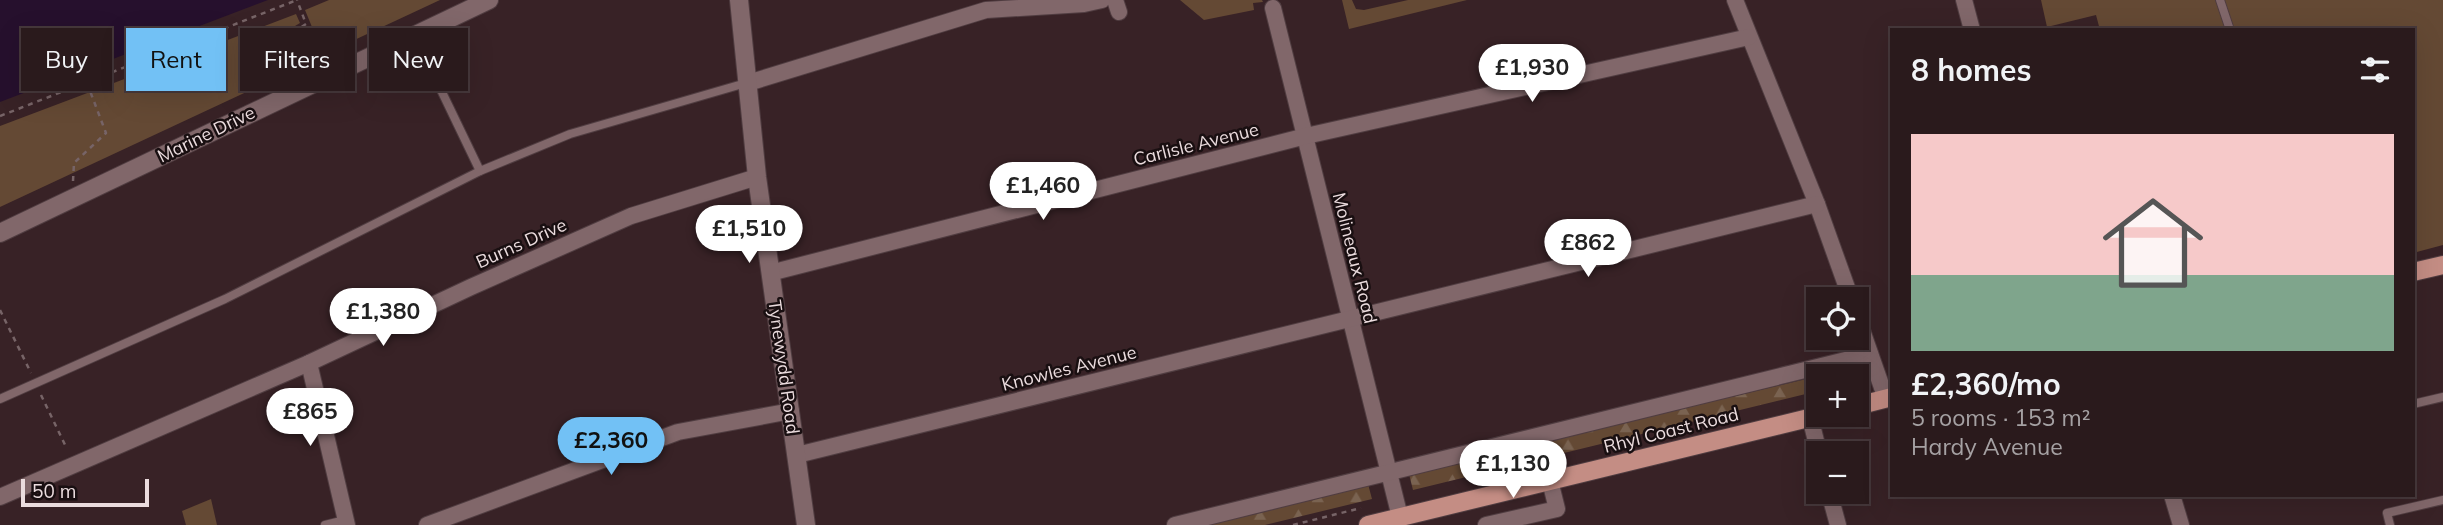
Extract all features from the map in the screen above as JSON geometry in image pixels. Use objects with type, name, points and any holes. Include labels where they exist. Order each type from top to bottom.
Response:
[{"type":"main road","name":"Marine Drive","points":[[431,28],[489,0]]},
{"type":"main road","name":"Tynewydd Road","points":[[739,0],[757,177],[806,525]]},
{"type":"main road","name":"Marine Drive","points":[[0,233],[369,57]]},
{"type":"main road","points":[[2415,272],[2443,265]]},
{"type":"main road","points":[[1869,403],[1889,398]]},
{"type":"main road","name":"Rhyl Coast Road","points":[[1368,525],[1806,418]]},
{"type":"street","points":[[748,83],[986,10],[1084,4],[1102,0]]},
{"type":"street","points":[[1735,0],[1817,204],[1847,287]]},
{"type":"street","points":[[1964,0],[1971,28]]},
{"type":"street","name":"Molineaux Road","points":[[1273,8],[1400,517]]},
{"type":"street","name":"Carlisle Avenue","points":[[770,273],[1306,136],[1749,37]]},
{"type":"street","name":"Burns Drive","points":[[0,497],[309,363],[631,216],[757,177]]},
{"type":"street","name":"Knowles Avenue","points":[[797,455],[1817,204]]},
{"type":"street","points":[[1869,350],[1889,398]]},
{"type":"street","points":[[1175,525],[1870,354]]},
{"type":"street","points":[[309,363],[346,523]]},
{"type":"street","points":[[427,525],[678,432],[791,411]]},
{"type":"street","points":[[1486,525],[1557,509],[1550,481]]},
{"type":"street","points":[[2173,497],[2181,525]]},
{"type":"street","points":[[1832,504],[1838,525]]},
{"type":"lane","points":[[2220,0],[2229,28]]},
{"type":"lane","points":[[0,399],[225,299],[480,171],[570,134],[748,83]]},
{"type":"lane","points":[[441,91],[480,171]]},
{"type":"lane","points":[[2415,404],[2443,397]]},
{"type":"lane","points":[[2390,525],[2388,513],[2443,500]]},
{"type":"lane","points":[[325,525],[346,523]]},
{"type":"path","points":[[112,73],[297,0],[306,24],[300,27],[308,50],[280,74],[275,85],[280,98]]},
{"type":"path","points":[[0,116],[66,91]]},
{"type":"path","points":[[79,195],[72,178],[74,163],[106,133],[90,91]]},
{"type":"green space","points":[[329,0],[440,0],[380,28],[369,28],[369,33],[355,40],[355,28],[310,28],[312,27],[305,10]]},
{"type":"green space","points":[[1180,0],[1263,2],[1253,3],[1254,10],[1204,20]]},
{"type":"green space","points":[[1342,0],[1352,0],[1356,9],[1364,10],[1408,0],[1467,0],[1349,29]]},
{"type":"green space","points":[[2041,0],[2443,0],[2443,245],[2415,252],[2415,28],[2099,28],[2096,15],[2047,27]]},
{"type":"green space","points":[[296,14],[300,23],[296,28],[259,28]]},
{"type":"green space","points":[[240,35],[240,91],[248,91],[0,207],[0,126],[92,91],[112,91],[112,84],[126,78],[126,91],[226,91],[226,40]]},
{"type":"green space","points":[[1806,379],[1806,394],[1413,490],[1409,474]]},
{"type":"green space","points":[[1368,484],[1372,499],[1265,525],[1199,525]]},
{"type":"green space","points":[[211,499],[217,525],[186,525],[182,511]]},
{"type":"shaded area","points":[[0,0],[268,0],[194,28],[126,28],[126,54],[112,59],[112,28],[21,28],[21,91],[29,91],[0,102]]}]
